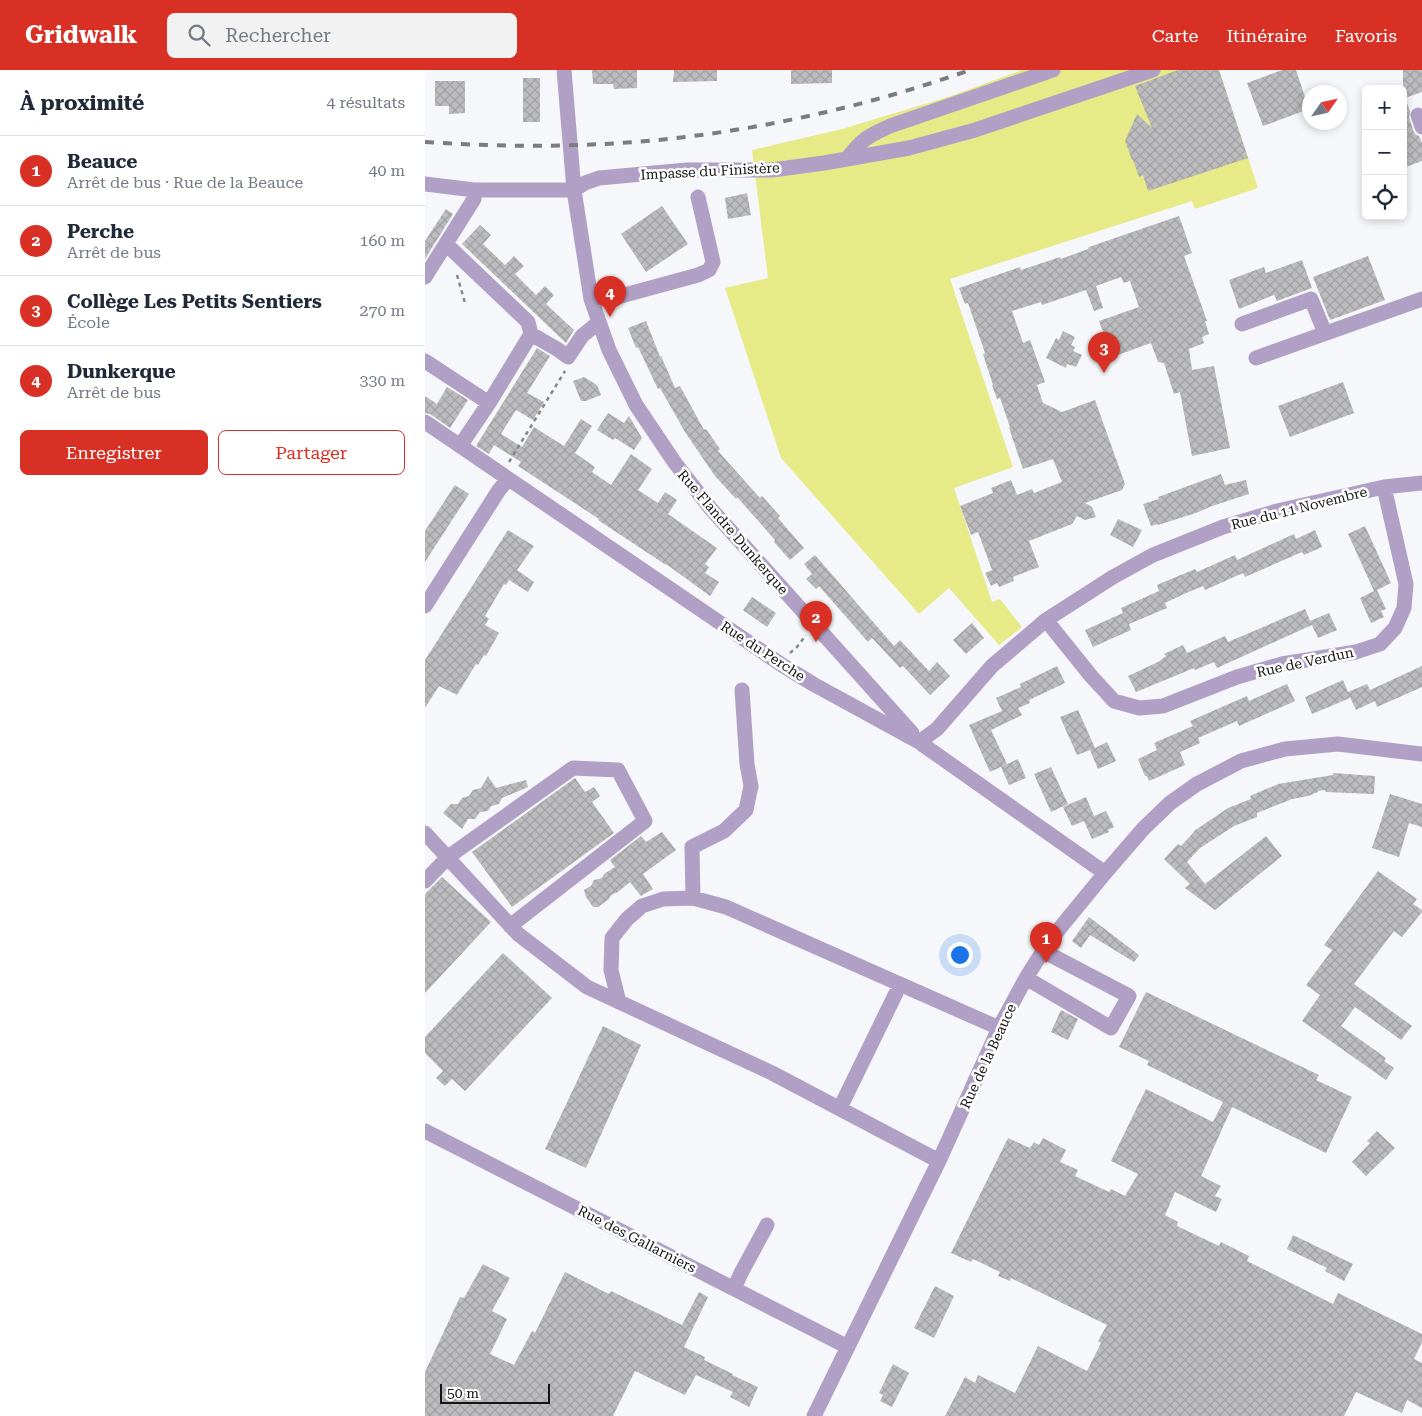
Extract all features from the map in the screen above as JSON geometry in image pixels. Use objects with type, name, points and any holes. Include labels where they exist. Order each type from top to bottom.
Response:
[{"type":"street","name":"Rue Flandre Dunkerque","points":[[564,70],[575,190],[591,299],[609,350],[636,404],[675,463],[711,509],[919,742]]},
{"type":"street","points":[[847,159],[870,134],[1053,70]]},
{"type":"street","name":"Impasse du Finistère","points":[[425,184],[473,190],[575,190],[585,183],[599,178],[687,170],[772,170],[824,164],[909,148],[975,130],[1153,70]]},
{"type":"street","points":[[425,277],[475,199],[473,190]]},
{"type":"street","points":[[591,299],[621,296],[698,275],[709,270],[713,262],[698,197]]},
{"type":"street","points":[[446,244],[529,322],[531,334],[460,446]]},
{"type":"street","points":[[1242,324],[1311,299],[1325,333]]},
{"type":"street","points":[[1255,358],[1422,299]]},
{"type":"street","points":[[531,334],[568,357],[582,336],[599,322]]},
{"type":"street","points":[[425,361],[489,403]]},
{"type":"street","name":"Rue du Perche","points":[[425,422],[782,665],[919,742],[1105,873]]},
{"type":"street","points":[[425,606],[499,490],[505,476]]},
{"type":"street","name":"Rue du 11 Novembre","points":[[919,742],[937,729],[992,666],[1046,620],[1113,577],[1153,555],[1223,527],[1277,511],[1385,488],[1422,483]]},
{"type":"street","name":"Rue de Verdun","points":[[1046,620],[1091,676],[1114,701],[1139,708],[1163,706],[1237,677],[1282,664],[1356,652],[1380,644],[1395,628],[1404,608],[1405,584],[1385,488]]},
{"type":"street","points":[[693,898],[692,847],[724,831],[746,810],[751,786],[747,764],[742,690]]},
{"type":"street","name":"Rue de la Beauce","points":[[813,1416],[939,1161],[999,1028],[1027,978],[1043,951],[1065,922],[1143,829],[1170,803],[1197,784],[1241,761],[1285,749],[1338,744],[1422,754]]},
{"type":"street","points":[[425,881],[448,857],[573,768],[618,770],[645,821],[511,926]]},
{"type":"street","points":[[425,833],[518,934],[587,987],[773,1073],[939,1161]]},
{"type":"street","points":[[619,1002],[611,970],[612,938],[627,919],[643,906],[663,899],[693,898],[726,907],[999,1028]]},
{"type":"street","points":[[1027,978],[1111,1028],[1129,996],[1043,951]]},
{"type":"street","points":[[840,1108],[896,994]]},
{"type":"street","name":"Rue des Gallarniers","points":[[425,1131],[848,1347]]},
{"type":"street","points":[[734,1289],[767,1226]]},
{"type":"path","points":[[456,274],[465,303]]},
{"type":"path","points":[[505,476],[568,367],[568,357]]},
{"type":"path","points":[[782,665],[785,656],[797,647],[813,623]]},
{"type":"green space","points":[[1022,70],[1219,70],[1258,188],[1195,209],[1192,201],[950,279],[1013,467],[954,488],[992,602],[1000,599],[1022,627],[999,645],[949,588],[919,614],[781,458],[725,288],[768,278],[752,150],[842,129],[948,97]]},
{"type":"building","points":[[592,70],[637,70],[637,88],[614,89],[613,84],[593,84]]},
{"type":"building","points":[[674,70],[717,70],[717,81],[673,82]]},
{"type":"building","points":[[791,70],[832,70],[832,83],[791,84]]},
{"type":"building","points":[[1178,70],[1219,70],[1248,158],[1148,191],[1143,175],[1139,177],[1125,141],[1137,114],[1152,128],[1135,86]]},
{"type":"building","points":[[1282,70],[1296,70],[1302,88],[1302,112],[1263,126],[1247,83]]},
{"type":"building","points":[[1403,70],[1422,70],[1422,92],[1407,97],[1407,85],[1403,85]]},
{"type":"building","points":[[523,78],[540,78],[540,122],[523,122]]},
{"type":"building","points":[[435,81],[465,81],[465,113],[449,114],[449,106],[435,106]]},
{"type":"building","points":[[1407,103],[1413,130],[1419,136],[1422,143],[1422,161],[1407,167]]},
{"type":"building","points":[[747,193],[751,215],[728,219],[725,198]]},
{"type":"building","points":[[662,206],[688,244],[646,272],[621,234]]},
{"type":"building","points":[[446,209],[453,214],[425,259],[425,241]]},
{"type":"building","points":[[1179,216],[1192,253],[1184,256],[1207,321],[1205,321],[1209,334],[1202,337],[1204,343],[1189,349],[1192,370],[1214,366],[1230,448],[1192,456],[1180,392],[1174,394],[1164,363],[1158,362],[1151,343],[1112,357],[1099,321],[1139,307],[1130,281],[1124,283],[1121,277],[1096,286],[1103,308],[1094,311],[1086,290],[1042,305],[1041,302],[1012,311],[1023,343],[1030,340],[1045,382],[1037,385],[1043,403],[1062,412],[1095,400],[1125,484],[1122,490],[1085,503],[1092,507],[1096,517],[1085,520],[1077,516],[1072,524],[1029,541],[1039,567],[1013,577],[1014,581],[999,587],[997,583],[991,586],[985,573],[992,570],[978,532],[971,535],[960,506],[993,493],[991,488],[1011,480],[1017,495],[1032,489],[1034,493],[1062,482],[1053,459],[1023,469],[1000,398],[997,399],[992,385],[983,354],[985,353],[968,303],[965,304],[959,288],[1020,267],[1021,270],[1060,257],[1061,259],[1089,247]]},
{"type":"building","points":[[480,225],[491,235],[483,244],[505,265],[514,256],[524,266],[515,274],[536,295],[545,286],[554,295],[546,304],[574,330],[566,343],[462,244]]},
{"type":"building","points":[[1368,256],[1385,300],[1330,320],[1313,277]]},
{"type":"building","points":[[1302,260],[1312,288],[1277,301],[1274,295],[1239,309],[1229,280],[1264,267],[1266,273]]},
{"type":"building","points":[[646,321],[675,388],[680,386],[704,430],[706,429],[720,449],[718,451],[760,498],[762,496],[780,516],[778,518],[804,548],[790,560],[737,497],[736,499],[715,476],[685,432],[660,388],[658,389],[638,347],[636,348],[628,328]]},
{"type":"building","points":[[1063,331],[1075,337],[1071,345],[1075,347],[1073,351],[1082,355],[1076,367],[1067,364],[1066,368],[1046,358],[1056,338],[1059,340]]},
{"type":"building","points":[[537,348],[550,356],[527,393],[544,402],[533,420],[516,410],[501,434],[522,447],[534,427],[564,446],[581,419],[592,426],[575,453],[595,467],[592,472],[611,485],[631,454],[652,469],[638,490],[658,503],[665,492],[677,500],[668,514],[717,548],[705,564],[709,567],[705,573],[719,582],[710,596],[666,564],[518,466],[521,462],[494,445],[489,454],[476,446]]},
{"type":"building","points":[[584,377],[597,385],[601,395],[581,401],[573,381]]},
{"type":"building","points":[[1343,382],[1354,413],[1290,437],[1278,406]]},
{"type":"building","points":[[447,387],[468,400],[450,428],[430,414],[425,413],[425,396],[437,404]]},
{"type":"building","points":[[608,413],[624,423],[629,416],[642,438],[634,450],[615,438],[613,440],[597,430]]},
{"type":"building","points":[[1221,474],[1225,485],[1246,480],[1249,494],[1196,513],[1151,526],[1143,504]]},
{"type":"building","points":[[455,485],[469,494],[425,562],[425,531]]},
{"type":"building","points":[[1118,519],[1142,530],[1133,547],[1110,535]]},
{"type":"building","points":[[1365,526],[1391,583],[1377,590],[1386,609],[1381,611],[1384,617],[1371,623],[1360,598],[1374,591],[1348,534]]},
{"type":"building","points":[[508,530],[534,546],[517,570],[534,582],[528,592],[509,580],[506,585],[504,584],[485,616],[489,619],[485,625],[499,633],[486,656],[484,655],[478,665],[476,664],[457,695],[439,686],[425,708],[425,660]]},
{"type":"building","points":[[1315,530],[1322,547],[1304,555],[1302,552],[1245,577],[1243,573],[1205,590],[1203,586],[1184,594],[1165,603],[1167,608],[1129,624],[1131,630],[1093,647],[1085,630],[1123,613],[1121,608],[1159,591],[1157,585],[1195,569],[1197,572],[1235,555],[1237,560],[1294,534],[1296,539]]},
{"type":"building","points":[[815,555],[894,646],[900,640],[929,671],[937,662],[950,676],[930,695],[903,666],[900,668],[872,638],[868,642],[819,586],[816,589],[806,579],[812,574],[804,564]]},
{"type":"building","points":[[752,597],[776,613],[767,627],[743,610]]},
{"type":"building","points":[[1305,609],[1312,625],[1217,668],[1214,662],[1195,670],[1194,668],[1136,692],[1128,676],[1158,662],[1166,656],[1164,654],[1183,645],[1187,653],[1225,636],[1228,642]]},
{"type":"building","points":[[1329,613],[1337,630],[1318,638],[1310,621]]},
{"type":"building","points":[[972,623],[984,638],[966,654],[953,640]]},
{"type":"building","points":[[1057,666],[1065,683],[1029,700],[1030,703],[1018,708],[1022,715],[991,730],[1007,764],[990,772],[969,725],[1002,711],[996,698],[1021,687],[1020,684]]},
{"type":"building","points":[[1422,666],[1422,687],[1377,707],[1375,701],[1356,710],[1348,693],[1350,698],[1312,714],[1305,697],[1343,680],[1348,692],[1367,684],[1370,690]]},
{"type":"building","points":[[1287,684],[1295,701],[1239,726],[1237,721],[1198,738],[1200,743],[1180,752],[1185,765],[1149,781],[1147,776],[1145,776],[1138,759],[1157,750],[1154,743],[1193,726],[1190,721],[1247,696],[1249,701]]},
{"type":"building","points":[[1078,710],[1095,748],[1107,742],[1116,761],[1098,769],[1090,750],[1077,755],[1060,717]]},
{"type":"building","points":[[1018,759],[1026,778],[1009,785],[1001,767]]},
{"type":"building","points":[[1051,767],[1068,804],[1051,812],[1034,774]]},
{"type":"building","points":[[1333,773],[1375,776],[1374,794],[1326,792],[1325,790],[1292,799],[1257,813],[1257,817],[1234,826],[1200,848],[1187,862],[1205,884],[1266,836],[1282,856],[1215,910],[1185,888],[1190,884],[1164,859],[1178,844],[1181,846],[1194,831],[1228,808],[1251,799],[1250,796],[1278,784],[1333,775]]},
{"type":"building","points":[[488,776],[496,788],[526,780],[528,787],[502,798],[499,804],[491,806],[488,811],[480,812],[475,819],[468,819],[462,829],[443,813],[451,804],[458,804],[462,798],[469,796],[473,790],[481,788]]},
{"type":"building","points":[[575,778],[585,792],[594,787],[600,796],[592,802],[614,833],[512,907],[472,852]]},
{"type":"building","points":[[1390,794],[1422,804],[1422,827],[1409,823],[1399,857],[1372,848]]},
{"type":"building","points":[[1086,797],[1094,816],[1106,811],[1114,827],[1108,830],[1109,832],[1092,839],[1084,821],[1072,826],[1063,807]]},
{"type":"building","points":[[662,832],[676,850],[643,874],[653,889],[641,896],[630,882],[598,907],[593,907],[586,897],[584,890],[591,886],[594,880],[602,878],[604,874],[615,867],[610,860],[641,836],[646,842]]},
{"type":"building","points":[[1378,871],[1417,899],[1413,904],[1422,912],[1402,937],[1394,931],[1354,984],[1412,1026],[1401,1040],[1355,1007],[1341,1026],[1386,1058],[1384,1061],[1394,1068],[1386,1080],[1302,1021],[1320,995],[1306,985],[1332,950],[1324,945]]},
{"type":"building","points":[[442,877],[491,922],[425,993],[425,894]]},
{"type":"building","points":[[1089,917],[1139,955],[1134,962],[1090,935],[1081,948],[1072,941]]},
{"type":"building","points":[[503,953],[552,998],[465,1091],[452,1079],[445,1086],[436,1078],[443,1071],[425,1053],[425,1037]]},
{"type":"building","points":[[1146,992],[1319,1075],[1316,1080],[1352,1097],[1326,1153],[1232,1107],[1201,1176],[1221,1186],[1215,1196],[1222,1199],[1216,1212],[1175,1192],[1165,1215],[1178,1222],[1177,1226],[1219,1246],[1221,1242],[1249,1256],[1247,1261],[1333,1304],[1338,1293],[1422,1334],[1422,1342],[1414,1359],[1422,1363],[1422,1408],[1407,1400],[1402,1413],[1356,1392],[1344,1416],[945,1416],[965,1377],[975,1383],[978,1375],[1015,1393],[1038,1346],[1087,1371],[1101,1343],[1098,1341],[1107,1325],[1011,1278],[1010,1281],[998,1276],[1000,1272],[973,1259],[971,1262],[951,1253],[1008,1138],[1030,1148],[1034,1142],[1039,1145],[1043,1138],[1066,1150],[1060,1162],[1078,1170],[1075,1176],[1109,1192],[1111,1189],[1125,1196],[1138,1174],[1111,1161],[1146,1089],[1213,1122],[1223,1102],[1147,1065],[1149,1061],[1119,1047]]},
{"type":"building","points":[[1061,1010],[1078,1019],[1068,1040],[1051,1032]]},
{"type":"building","points":[[603,1026],[641,1045],[586,1168],[545,1149]]},
{"type":"building","points":[[1377,1131],[1395,1148],[1366,1176],[1352,1162],[1370,1143],[1367,1141]]},
{"type":"building","points":[[1293,1235],[1353,1264],[1344,1281],[1325,1271],[1327,1268],[1287,1249]]},
{"type":"building","points":[[483,1264],[510,1278],[492,1311],[507,1319],[490,1354],[514,1365],[532,1331],[535,1333],[565,1272],[609,1294],[611,1291],[682,1325],[699,1292],[708,1297],[684,1347],[705,1357],[704,1360],[758,1387],[749,1407],[730,1397],[733,1392],[696,1375],[685,1395],[635,1371],[613,1416],[425,1416],[425,1372],[460,1297],[464,1298]]},
{"type":"building","points":[[935,1286],[954,1296],[934,1338],[914,1328]]},
{"type":"building","points":[[893,1364],[909,1373],[892,1407],[880,1401],[883,1395],[879,1393]]},
{"type":"railway","points":[[425,142],[559,146],[649,141],[696,136],[743,129],[835,110],[926,85],[970,70]]},
{"type":"place","name":"Dunkerque","points":[[610,317]]},
{"type":"place","name":"Collège Les Petits Sentiers","points":[[1104,373]]},
{"type":"place","name":"Perche","points":[[816,642]]},
{"type":"place","name":"Beauce","points":[[1046,963]]}]
